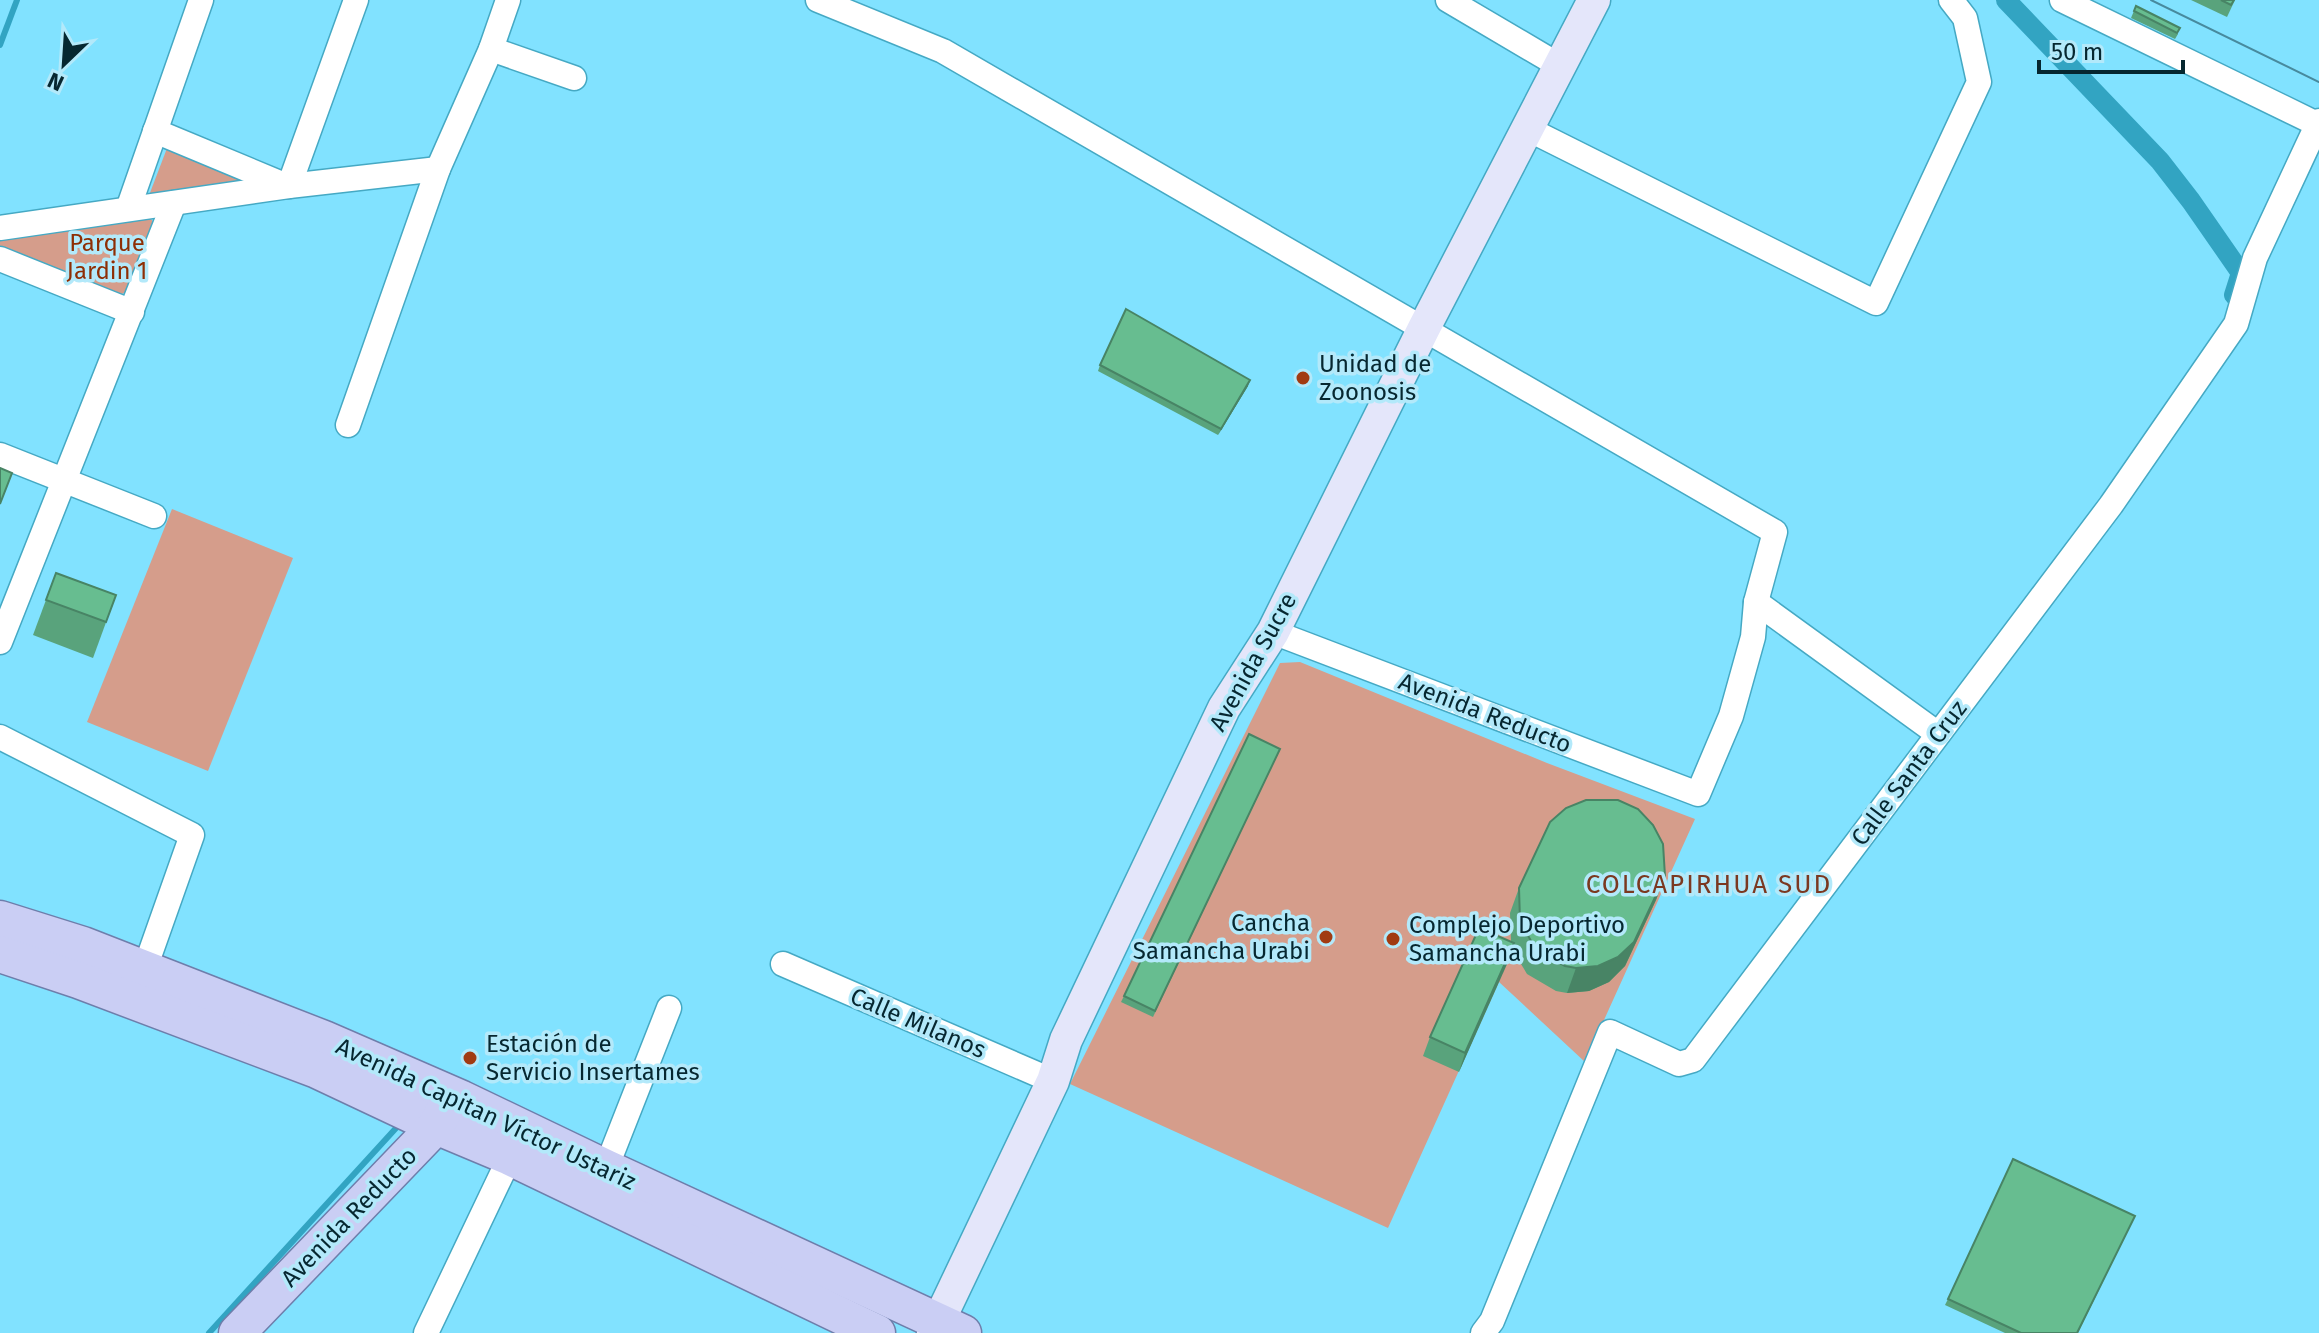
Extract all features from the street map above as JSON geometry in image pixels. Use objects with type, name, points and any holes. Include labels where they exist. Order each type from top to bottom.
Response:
[{"type":"main road","name":"Avenida Capitan Víctor Ustariz","points":[[0,919],[145,968],[324,1039],[453,1095],[945,1330]]},
{"type":"main road","name":"Avenida Capitan Víctor Ustariz","points":[[0,954],[317,1070],[510,1157],[877,1333]]},
{"type":"main road","name":"Avenida Reducto","points":[[237,1333],[436,1126],[453,1095]]},
{"type":"street","points":[[128,209],[201,0]]},
{"type":"street","points":[[289,186],[356,0]]},
{"type":"street","points":[[348,425],[438,169],[491,49],[508,0]]},
{"type":"street","points":[[818,0],[943,51],[1775,532],[1756,602],[1938,734]]},
{"type":"street","points":[[1448,0],[1560,66]]},
{"type":"street","name":"Avenida Sucre","points":[[945,1330],[1053,1081],[1066,1040],[1224,708],[1273,632],[1424,328],[1594,0]]},
{"type":"street","points":[[1528,129],[1876,303],[1979,82],[1965,18],[1951,0]]},
{"type":"street","points":[[2062,0],[2318,123]]},
{"type":"street","points":[[491,49],[574,78]]},
{"type":"street","name":"Calle Santa Cruz","points":[[1483,1333],[1492,1321],[1610,1032],[1679,1064],[1693,1060],[2111,505],[2236,324],[2255,258],[2318,123]]},
{"type":"street","points":[[155,131],[289,186]]},
{"type":"street","points":[[0,228],[289,186],[438,169]]},
{"type":"street","points":[[0,642],[174,203]]},
{"type":"street","points":[[0,259],[132,312]]},
{"type":"street","points":[[0,455],[154,516]]},
{"type":"street","name":"Avenida Reducto","points":[[1273,632],[1698,794],[1731,716],[1753,637],[1756,602]]},
{"type":"street","points":[[0,737],[192,835],[145,968]]},
{"type":"street","name":"Calle Milanos","points":[[783,964],[1053,1081]]},
{"type":"street","points":[[606,1168],[669,1008]]},
{"type":"street","points":[[426,1333],[510,1157]]},
{"type":"green space","points":[[169,143],[248,180],[148,198]]},
{"type":"green space","name":"Parque Jardin 1","points":[[145,215],[152,220],[154,228],[131,290],[117,296],[0,251],[0,239]]},
{"type":"green space","points":[[172,509],[293,558],[208,771],[87,722]]},
{"type":"green space","name":"Complejo Deportivo Samancha Urabi","points":[[1300,662],[1547,763],[1695,819],[1585,1062],[1499,982],[1388,1228],[1070,1084],[1280,663]]},
{"type":"building","points":[[2136,6],[2180,28],[2177,33],[2134,11]]},
{"type":"building","points":[[1126,309],[1250,380],[1221,429],[1100,365]]},
{"type":"building","points":[[0,468],[12,473],[0,504]]},
{"type":"building","points":[[56,573],[116,595],[106,622],[46,600]]},
{"type":"building","points":[[1249,734],[1280,749],[1155,1011],[1124,996]]},
{"type":"building","points":[[1586,800],[1618,800],[1638,809],[1653,825],[1663,844],[1665,876],[1634,942],[1618,957],[1598,966],[1576,968],[1565,966],[1536,950],[1520,921],[1519,888],[1550,822],[1566,808]]},
{"type":"building","points":[[1479,928],[1514,943],[1465,1053],[1430,1037]]},
{"type":"building","points":[[2013,1159],[2135,1216],[2077,1333],[2021,1333],[1948,1299]]},
{"type":"waterway","points":[[0,45],[17,0]]},
{"type":"waterway","points":[[2006,0],[2160,161],[2191,201],[2241,273],[2234,295]]},
{"type":"waterway","points":[[209,1333],[397,1127]]},
{"type":"tram line","points":[[2151,0],[2319,82]]},
{"type":"place","name":"Unidad de Zoonosis","points":[[1303,378]]},
{"type":"place","name":"Cancha Samancha Urabi","points":[[1326,937]]},
{"type":"place","name":"Complejo Deportivo Samancha Urabi","points":[[1393,939]]},
{"type":"place","name":"Estación de Servicio Insertames","points":[[470,1058]]},
{"type":"district","name":"COLCAPIRHUA SUD","points":[[1709,884]]}]
